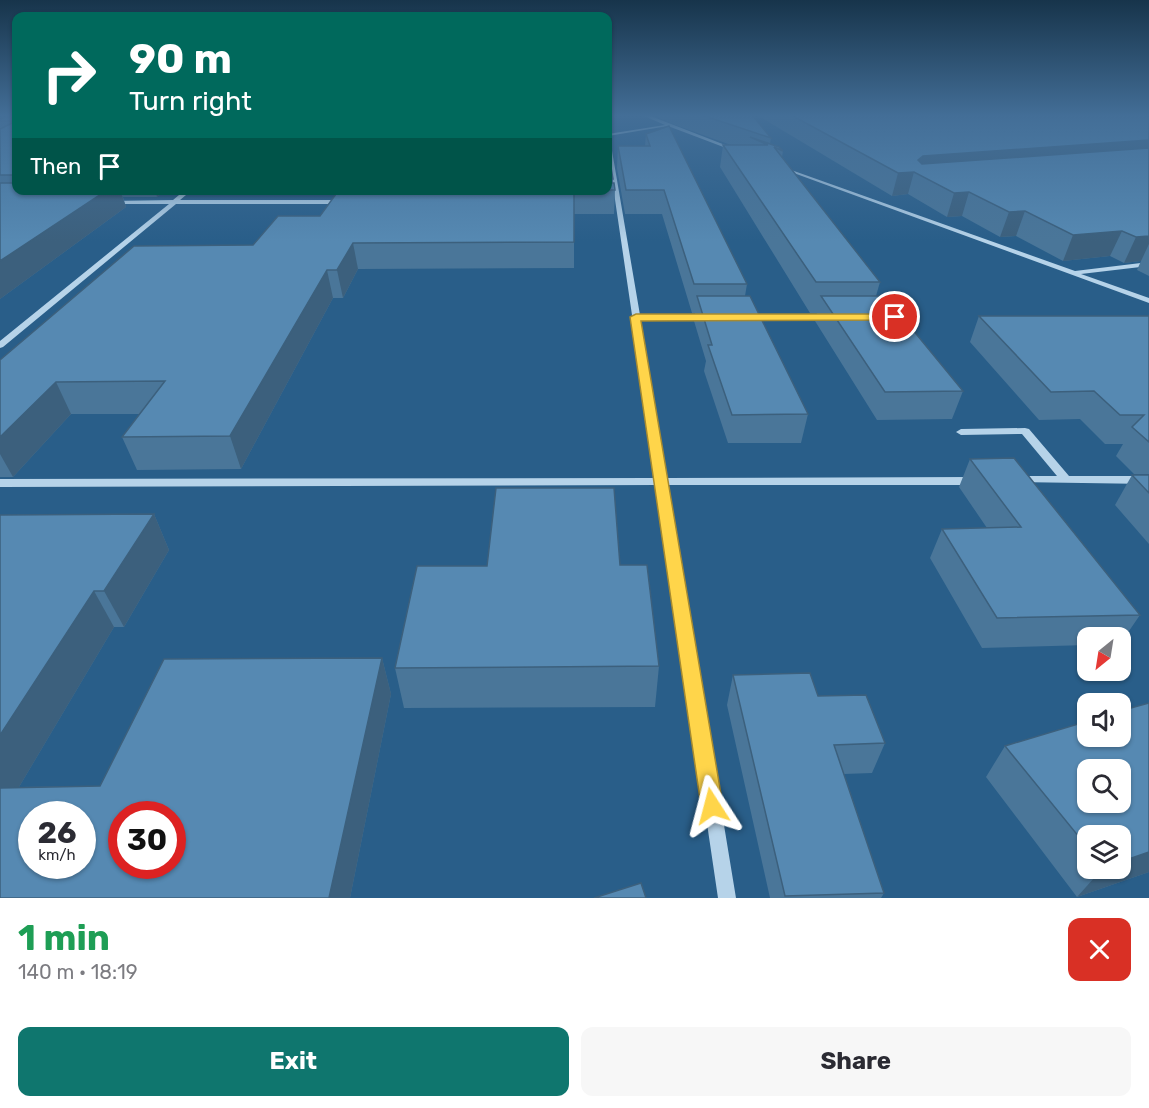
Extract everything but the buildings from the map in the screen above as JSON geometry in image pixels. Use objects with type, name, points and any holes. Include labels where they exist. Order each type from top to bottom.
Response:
[{"type":"street","points":[[777,165],[1149,301]]},
{"type":"street","points":[[0,345],[183,195]]},
{"type":"street","points":[[611,195],[636,317],[727,898]]},
{"type":"street","points":[[105,202],[354,202]]},
{"type":"street","points":[[1076,273],[1149,264]]},
{"type":"street","points":[[636,317],[715,317]]},
{"type":"street","points":[[739,317],[842,317]]},
{"type":"street","points":[[961,432],[1025,431],[1066,480]]},
{"type":"street","points":[[1006,480],[1149,480]]},
{"type":"street","points":[[0,483],[982,481]]},
{"type":"route","points":[[712,806],[636,317],[895,317]]}]
